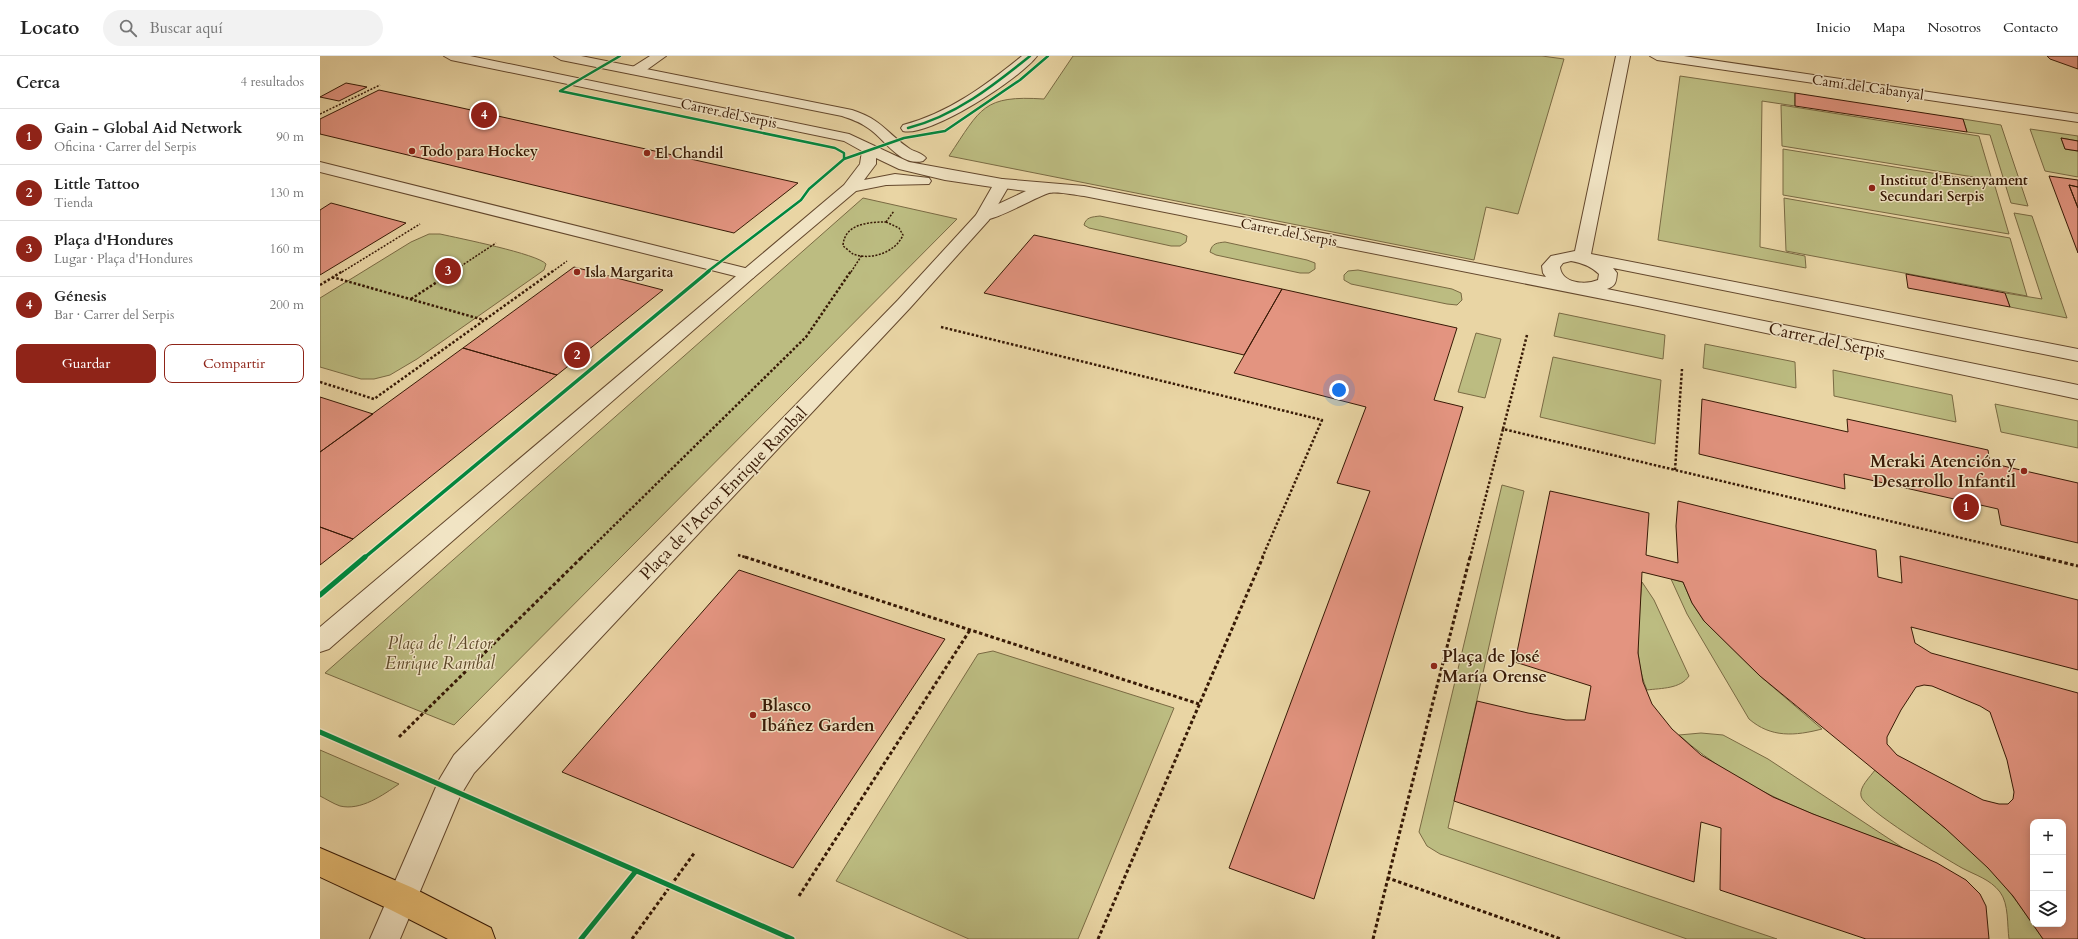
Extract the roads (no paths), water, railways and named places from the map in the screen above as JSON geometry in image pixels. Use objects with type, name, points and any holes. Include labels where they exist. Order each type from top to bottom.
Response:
[{"type":"main road","points":[[320,862],[402,898],[480,939]]},
{"type":"street","name":"Carrer del Serpis","points":[[451,56],[849,138],[904,166],[944,175],[1002,184],[1084,191],[1575,289],[2078,392]]},
{"type":"street","name":"Carrer del Serpis","points":[[561,56],[830,109],[856,116],[873,125],[904,152],[924,159],[992,173],[999,177],[1002,184]]},
{"type":"street","points":[[636,71],[659,56]]},
{"type":"street","points":[[908,128],[934,121],[991,87],[1030,56]]},
{"type":"street","points":[[1582,257],[1623,56]]},
{"type":"street","name":"Camí del Cabanyal","points":[[1657,56],[2078,118]]},
{"type":"street","points":[[320,642],[747,274],[850,188],[868,164],[870,150]]},
{"type":"street","points":[[320,166],[747,274]]},
{"type":"street","points":[[850,188],[888,178],[906,178],[964,189],[978,196],[983,204],[983,217]]},
{"type":"street","name":"Plaça de l'Actor Enrique Rambal","points":[[385,939],[450,789],[464,764],[894,314],[983,217],[1002,184]]},
{"type":"street","name":"Plaça de l'Actor Enrique Rambal","points":[[983,217],[1028,195],[1056,188]]},
{"type":"street","name":"Carrer del Serpis","points":[[1582,257],[1591,260],[1604,268],[1608,273],[1609,278],[1607,283],[1601,287],[1585,290],[1575,289],[1557,281],[1549,270],[1550,264],[1555,260],[1572,256],[1582,257],[2078,356]]},
{"type":"place","name":"Génesis","points":[[484,115]]},
{"type":"place","name":"Todo para Hockey","points":[[412,151]]},
{"type":"place","name":"El Chandil","points":[[647,153]]},
{"type":"place","name":"Institut d'Ensenyament Secundari Serpis","points":[[1872,188]]},
{"type":"place","name":"Plaça d'Hondures","points":[[448,271]]},
{"type":"place","name":"Isla Margarita","points":[[577,272]]},
{"type":"place","name":"Little Tattoo","points":[[577,355]]},
{"type":"place","name":"Meraki Atención y Desarrollo Infantil","points":[[2024,471]]},
{"type":"place","name":"Gain - Global Aid Network","points":[[1966,507]]},
{"type":"place","name":"Plaça de José María Orense","points":[[1434,666]]},
{"type":"place","name":"Blasco Ibáñez Garden","points":[[753,715]]}]
